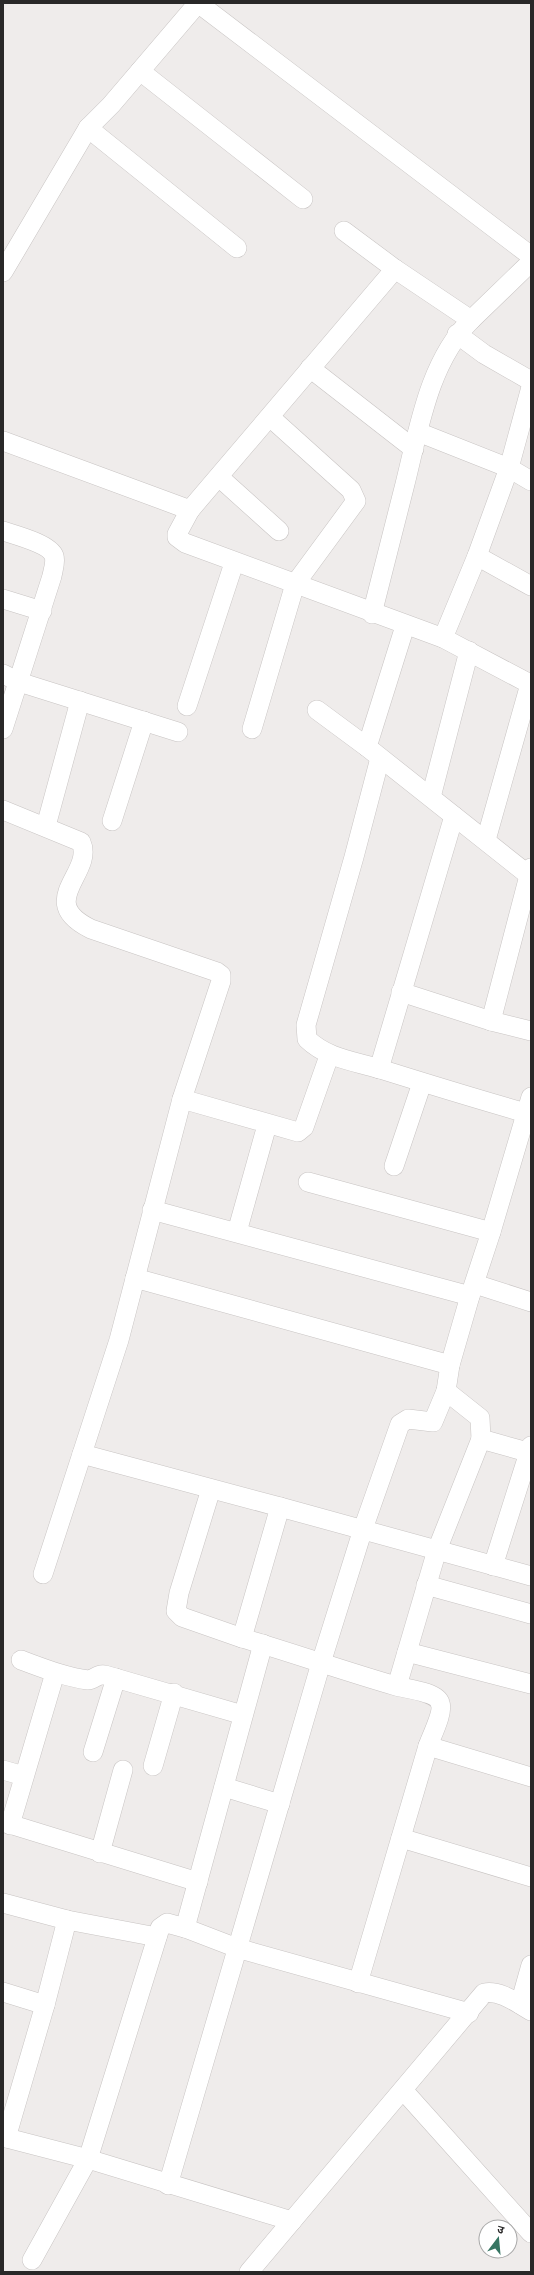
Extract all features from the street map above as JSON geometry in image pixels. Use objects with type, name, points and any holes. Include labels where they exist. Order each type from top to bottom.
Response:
[{"type":"street","points":[[3,272],[88,128],[140,71],[198,3],[531,256]]},
{"type":"street","points":[[140,71],[303,200]]},
{"type":"street","points":[[88,128],[237,248]]},
{"type":"street","points":[[344,231],[395,269],[471,320]]},
{"type":"street","points":[[372,614],[416,441],[435,376],[457,334],[531,262]]},
{"type":"street","points":[[395,269],[190,510],[181,525],[178,537],[185,543],[234,563],[295,584],[405,626],[443,638],[530,684],[486,840]]},
{"type":"street","points":[[457,334],[484,354],[531,381]]},
{"type":"street","points":[[310,368],[416,441],[509,468],[531,481]]},
{"type":"street","points":[[443,638],[477,556],[509,468],[531,387]]},
{"type":"street","points":[[252,729],[295,584],[356,501],[356,497],[351,490],[270,417]]},
{"type":"street","points":[[3,441],[190,510]]},
{"type":"street","points":[[219,477],[279,531]]},
{"type":"street","points":[[3,531],[41,545],[50,550],[54,557],[52,576],[42,611],[11,678],[3,730]]},
{"type":"street","points":[[477,556],[531,586]]},
{"type":"street","points":[[187,706],[234,563]]},
{"type":"street","points":[[3,599],[42,611]]},
{"type":"street","points":[[168,2185],[321,1663],[363,1529],[400,1424],[408,1419],[433,1422],[446,1391],[450,1365],[529,1105],[422,1083],[379,1069],[329,1056],[307,1039],[306,1025],[352,865],[373,752],[405,626]]},
{"type":"street","points":[[431,797],[470,651]]},
{"type":"street","points":[[11,678],[178,732]]},
{"type":"street","points":[[46,826],[80,701]]},
{"type":"street","points":[[317,710],[530,874],[491,1021]]},
{"type":"street","points":[[112,821],[144,721]]},
{"type":"street","points":[[3,810],[75,838],[83,846],[80,860],[66,901],[68,910],[76,922],[92,929],[217,972],[221,975],[221,981],[182,1099],[119,1340],[43,1574]]},
{"type":"street","points":[[379,1069],[454,816]]},
{"type":"street","points":[[401,992],[491,1021],[531,1031]]},
{"type":"street","points":[[182,1099],[293,1132],[302,1130],[329,1056]]},
{"type":"street","points":[[394,1166],[422,1083]]},
{"type":"street","points":[[237,1232],[267,1125]]},
{"type":"street","points":[[308,1182],[491,1232]]},
{"type":"street","points":[[152,1210],[472,1290],[531,1302]]},
{"type":"street","points":[[135,1278],[450,1365]]},
{"type":"street","points":[[396,1686],[437,1550],[481,1439],[480,1418],[446,1391]]},
{"type":"street","points":[[481,1439],[530,1450],[493,1566]]},
{"type":"street","points":[[82,1454],[363,1529],[531,1576]]},
{"type":"street","points":[[211,1489],[179,1593],[176,1611],[182,1617],[321,1663],[396,1686],[431,1694],[438,1698],[441,1703],[440,1714],[428,1746],[358,1983]]},
{"type":"street","points":[[242,1638],[280,1507]]},
{"type":"street","points":[[426,1585],[531,1614]]},
{"type":"street","points":[[185,1928],[263,1644]]},
{"type":"street","points":[[407,1652],[531,1684]]},
{"type":"street","points":[[21,1660],[55,1673],[88,1680],[102,1674],[174,1693],[243,1714]]},
{"type":"street","points":[[55,1673],[24,1776],[6,1824],[198,1882]]},
{"type":"street","points":[[93,1752],[116,1678]]},
{"type":"street","points":[[153,1766],[174,1693]]},
{"type":"street","points":[[428,1746],[531,1777]]},
{"type":"street","points":[[3,1770],[24,1776]]},
{"type":"street","points":[[100,1853],[123,1770]]},
{"type":"street","points":[[224,1787],[280,1804]]},
{"type":"street","points":[[401,1838],[531,1877]]},
{"type":"street","points":[[3,1903],[67,1920],[157,1937]]},
{"type":"street","points":[[67,1920],[45,2005],[4,2137],[88,2159],[168,2185],[292,2220]]},
{"type":"street","points":[[32,2260],[88,2159],[157,1937],[164,1923],[185,1928],[237,1948],[469,2014]]},
{"type":"street","points":[[249,2272],[469,2014],[484,1993],[489,1992],[503,1995],[526,2008],[531,1965]]},
{"type":"street","points":[[3,1992],[45,2005]]},
{"type":"street","points":[[403,2090],[531,2233]]}]
